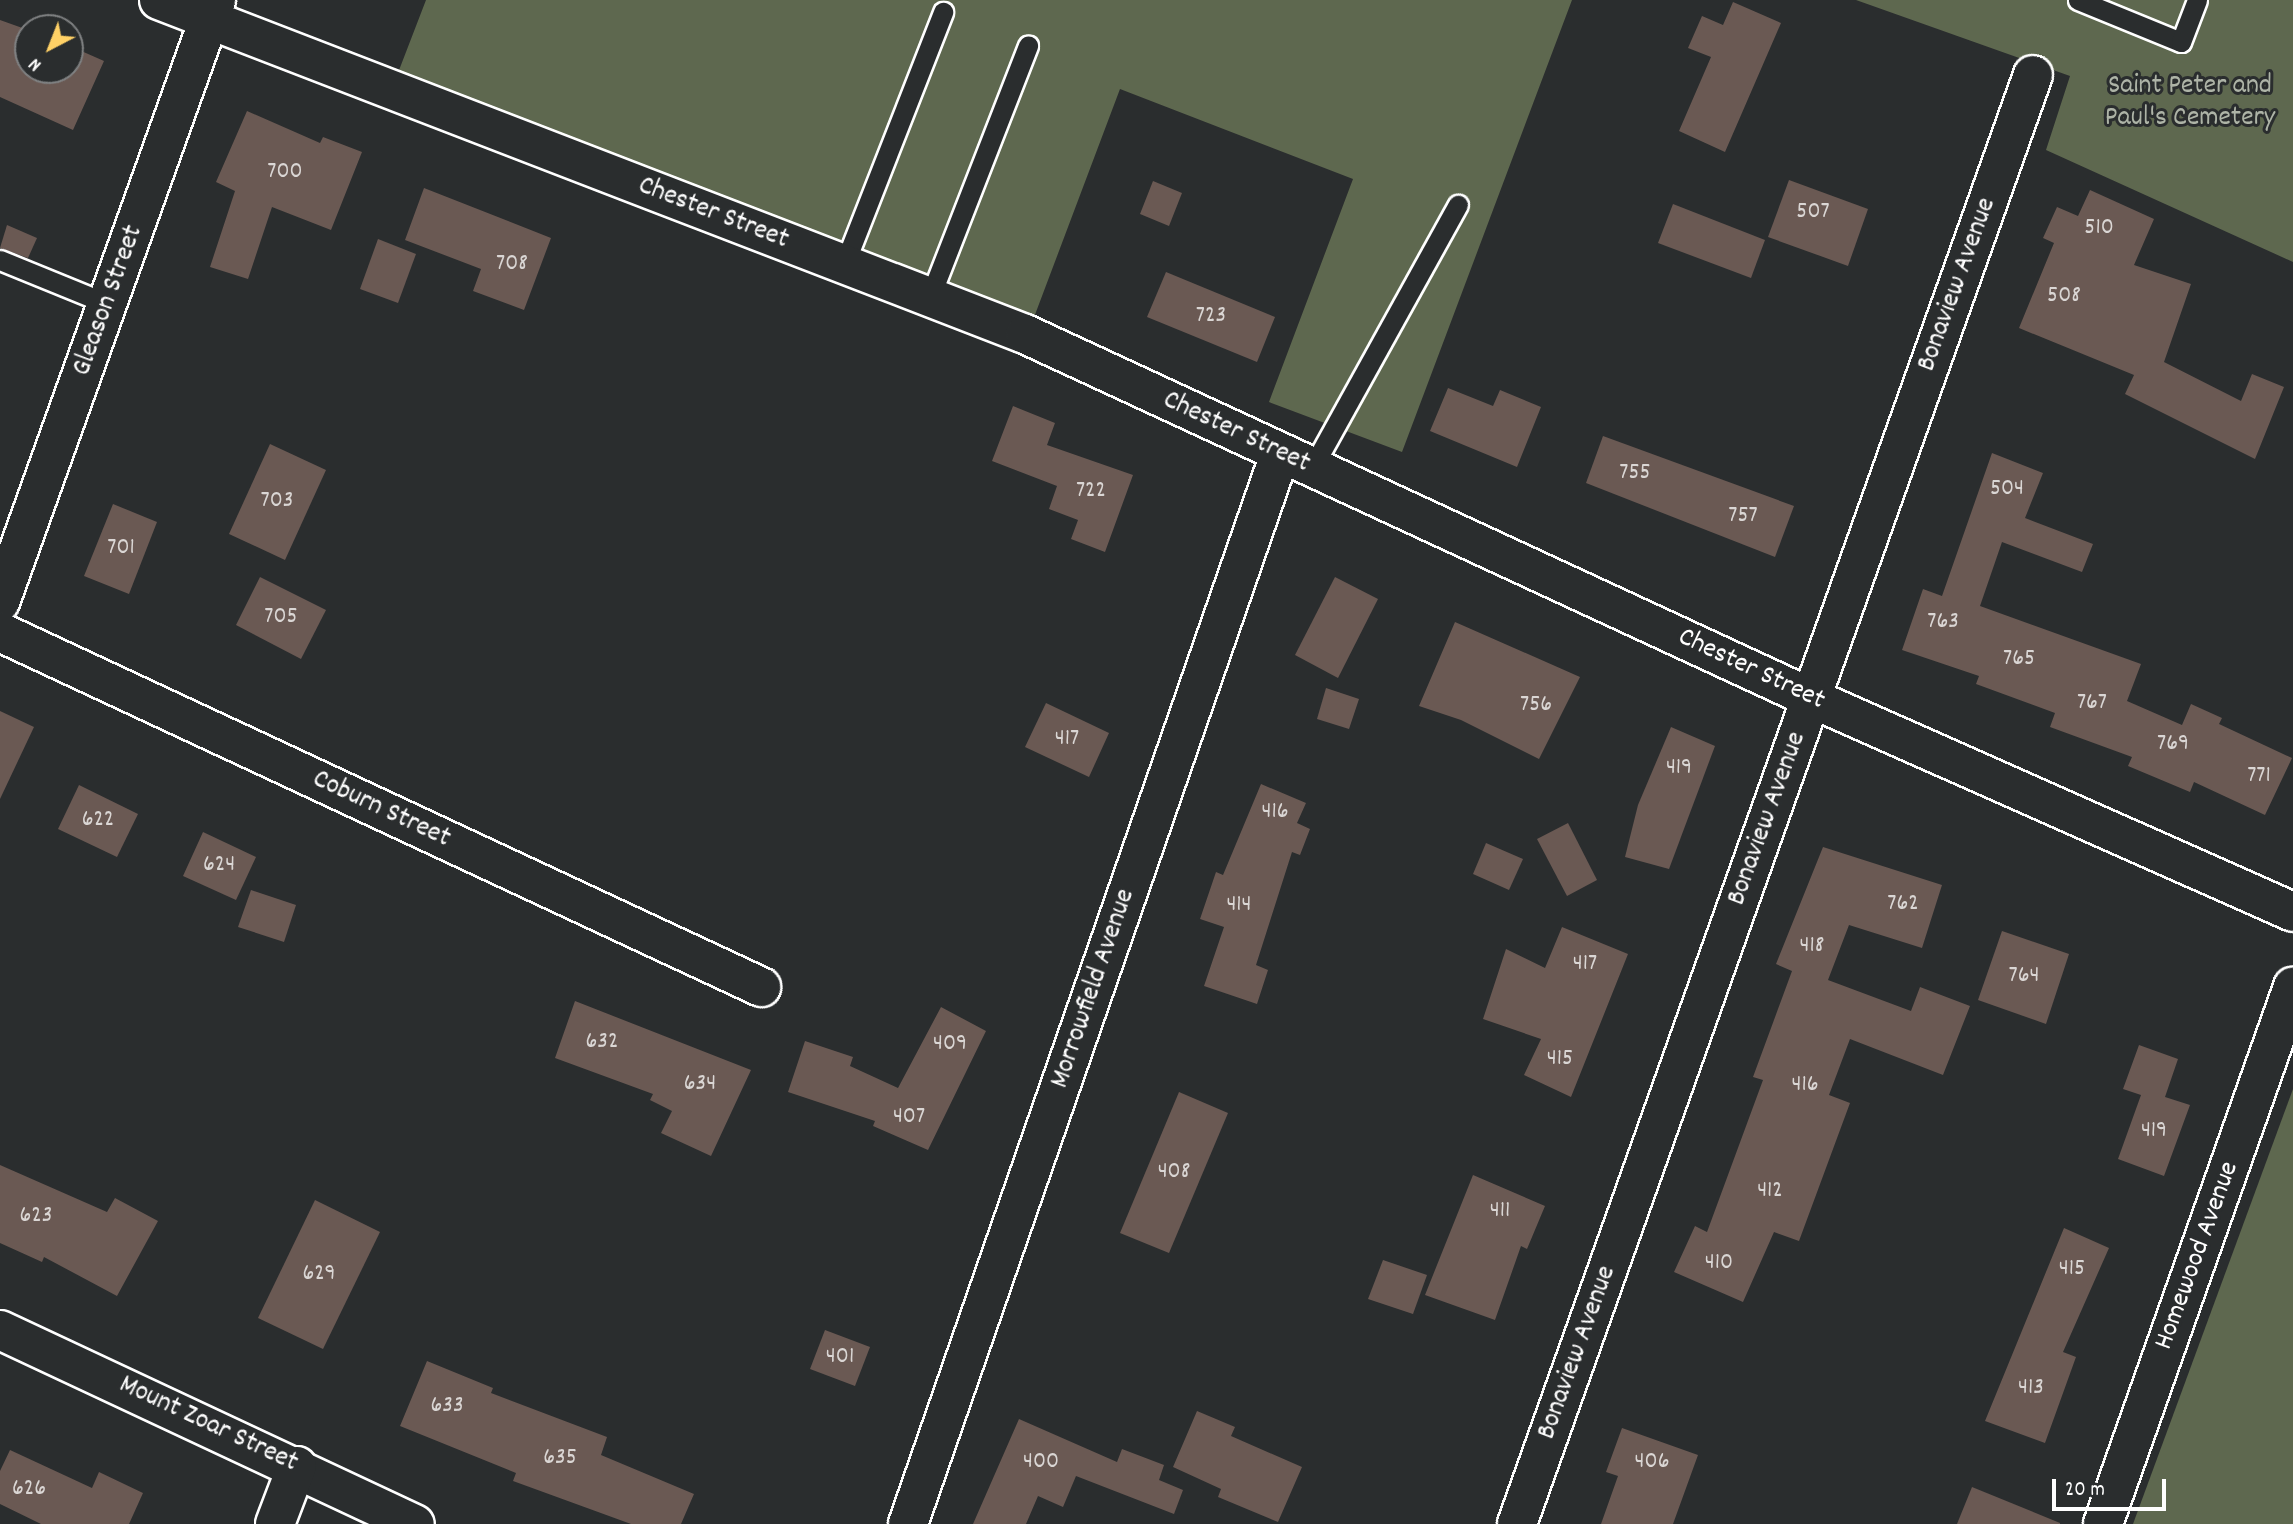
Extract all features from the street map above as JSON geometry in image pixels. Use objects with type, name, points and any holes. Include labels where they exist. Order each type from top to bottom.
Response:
[{"type":"street","name":"Chester Street","points":[[159,0],[213,10],[844,265],[1025,334],[1811,698],[2293,912]]},
{"type":"street","name":"Gleason Street","points":[[0,602],[213,10]]},
{"type":"street","name":"Bonaview Avenue","points":[[1517,1524],[2033,75]]},
{"type":"street","name":"Morrowfield Avenue","points":[[908,1524],[1296,461]]},
{"type":"street","name":"Coburn Street","points":[[0,632],[761,987]]},
{"type":"street","name":"Homewood Avenue","points":[[2103,1524],[2293,987]]},
{"type":"street","name":"Mount Zoar Street","points":[[0,1330],[297,1466],[415,1524]]},
{"type":"street","points":[[275,1524],[297,1466]]},
{"type":"lane","points":[[2078,0],[2181,42],[2197,0]]},
{"type":"lane","points":[[844,265],[943,12]]},
{"type":"lane","points":[[930,297],[1028,45]]},
{"type":"lane","points":[[1296,461],[1458,205]]},
{"type":"lane","points":[[0,260],[108,304]]},
{"type":"green space","points":[[426,0],[1572,0],[1402,452],[1269,402],[1353,179],[1120,89],[1033,320],[396,78]]},
{"type":"green space","name":"Saint Peter and Paul's Cemetery","points":[[1856,0],[2293,0],[2293,262],[2046,150],[2070,76]]},
{"type":"green space","points":[[2293,1089],[2293,1524],[2133,1524]]},
{"type":"building","points":[[1733,2],[1781,23],[1725,152],[1679,131],[1711,57],[1688,48],[1702,16],[1723,25]]},
{"type":"building","points":[[0,20],[14,25],[14,84],[84,84],[84,52],[104,61],[73,130],[0,97]]},
{"type":"building","points":[[247,111],[320,143],[323,137],[362,152],[331,230],[272,207],[248,279],[210,267],[235,191],[216,182]]},
{"type":"building","points":[[1789,180],[1868,209],[1848,266],[1768,237]]},
{"type":"building","points":[[1153,181],[1182,193],[1169,226],[1140,214]]},
{"type":"building","points":[[424,188],[551,238],[524,310],[473,291],[481,269],[405,240]]},
{"type":"building","points":[[2090,190],[2154,219],[2134,265],[2191,284],[2164,362],[2241,401],[2252,374],[2284,387],[2255,459],[2125,394],[2134,375],[2019,328],[2054,243],[2043,238],[2057,207],[2078,216]]},
{"type":"building","points":[[1673,204],[1765,240],[1751,278],[1658,243]]},
{"type":"building","points":[[7,225],[37,238],[28,258],[0,248]]},
{"type":"building","points":[[378,239],[416,254],[398,303],[360,289]]},
{"type":"building","points":[[1166,272],[1275,317],[1257,362],[1147,317]]},
{"type":"building","points":[[1448,388],[1493,406],[1500,390],[1541,407],[1517,467],[1430,431]]},
{"type":"building","points":[[1013,406],[1055,423],[1047,445],[1133,475],[1105,552],[1071,539],[1078,520],[1049,509],[1057,486],[992,461]]},
{"type":"building","points":[[1603,436],[1794,506],[1775,557],[1586,483]]},
{"type":"building","points":[[270,444],[326,470],[285,560],[229,534]]},
{"type":"building","points":[[1992,453],[2043,473],[2025,518],[2093,544],[2082,572],[2002,542],[1980,606],[2141,664],[2127,701],[2182,725],[2191,704],[2222,718],[2219,724],[2292,758],[2265,815],[2194,782],[2190,792],[2128,766],[2132,757],[2050,727],[2055,713],[1976,684],[1979,676],[1902,650],[1923,589],[1942,596]]},
{"type":"building","points":[[113,504],[157,522],[129,594],[84,576]]},
{"type":"building","points":[[260,577],[326,610],[301,659],[236,625]]},
{"type":"building","points":[[1335,577],[1378,599],[1338,678],[1295,655]]},
{"type":"building","points":[[1455,622],[1580,677],[1539,759],[1461,720],[1419,706]]},
{"type":"building","points":[[1326,688],[1359,699],[1349,729],[1317,719]]},
{"type":"building","points":[[1046,703],[1109,733],[1089,777],[1025,747]]},
{"type":"building","points":[[0,711],[34,727],[0,799]]},
{"type":"building","points":[[1671,727],[1715,746],[1669,869],[1625,857],[1638,805]]},
{"type":"building","points":[[1261,784],[1306,803],[1297,823],[1310,829],[1300,855],[1292,852],[1256,965],[1268,970],[1257,1004],[1204,986],[1224,927],[1200,919],[1216,872],[1223,875]]},
{"type":"building","points":[[79,785],[138,814],[117,857],[58,829]]},
{"type":"building","points":[[1568,823],[1597,880],[1567,896],[1537,839]]},
{"type":"building","points":[[203,832],[256,857],[236,900],[183,876]]},
{"type":"building","points":[[1486,843],[1523,859],[1509,890],[1473,874]]},
{"type":"building","points":[[1823,847],[1942,885],[1922,948],[1849,925],[1828,980],[1911,1011],[1920,987],[1970,1006],[1943,1075],[1850,1039],[1829,1095],[1850,1103],[1799,1241],[1774,1232],[1743,1302],[1674,1272],[1695,1226],[1707,1232],[1763,1080],[1753,1077],[1792,971],[1776,964]]},
{"type":"building","points":[[251,890],[296,905],[284,942],[238,927]]},
{"type":"building","points":[[1562,927],[1628,954],[1571,1097],[1524,1075],[1541,1039],[1483,1019],[1506,949],[1545,968]]},
{"type":"building","points":[[2002,931],[2069,954],[2046,1024],[1978,1000]]},
{"type":"building","points":[[575,1001],[751,1070],[711,1156],[661,1133],[672,1111],[650,1100],[653,1094],[555,1058]]},
{"type":"building","points":[[941,1007],[986,1031],[928,1150],[873,1126],[875,1121],[788,1092],[805,1041],[853,1057],[850,1066],[898,1088]]},
{"type":"building","points":[[2139,1045],[2178,1059],[2165,1097],[2190,1105],[2164,1176],[2118,1159],[2141,1095],[2123,1089]]},
{"type":"building","points":[[1179,1092],[1228,1113],[1169,1253],[1120,1233]]},
{"type":"building","points":[[0,1165],[107,1212],[115,1198],[158,1221],[117,1296],[44,1257],[42,1262],[0,1243]]},
{"type":"building","points":[[1473,1175],[1545,1206],[1527,1249],[1521,1246],[1495,1320],[1425,1295]]},
{"type":"building","points":[[315,1200],[380,1232],[323,1349],[258,1318]]},
{"type":"building","points":[[2064,1228],[2109,1248],[2063,1352],[2076,1357],[2045,1443],[1985,1421]]},
{"type":"building","points":[[1383,1260],[1427,1275],[1413,1314],[1368,1299]]},
{"type":"building","points":[[825,1330],[870,1347],[855,1386],[810,1369]]},
{"type":"building","points":[[427,1361],[493,1388],[491,1393],[607,1437],[601,1455],[694,1494],[681,1524],[631,1524],[513,1481],[516,1473],[400,1426]]},
{"type":"building","points":[[1197,1411],[1235,1427],[1231,1436],[1302,1467],[1278,1522],[1218,1497],[1221,1489],[1173,1467]]},
{"type":"building","points":[[1019,1419],[1117,1462],[1122,1449],[1164,1465],[1159,1480],[1183,1490],[1174,1514],[1076,1476],[1063,1507],[1038,1496],[1026,1524],[973,1524]]},
{"type":"building","points":[[1622,1428],[1698,1455],[1673,1524],[1601,1524],[1618,1476],[1606,1472]]},
{"type":"building","points":[[10,1450],[92,1488],[99,1472],[143,1493],[129,1524],[41,1524],[0,1504],[0,1471]]},
{"type":"building","points":[[1972,1487],[2060,1523],[2060,1524],[1957,1524]]}]
